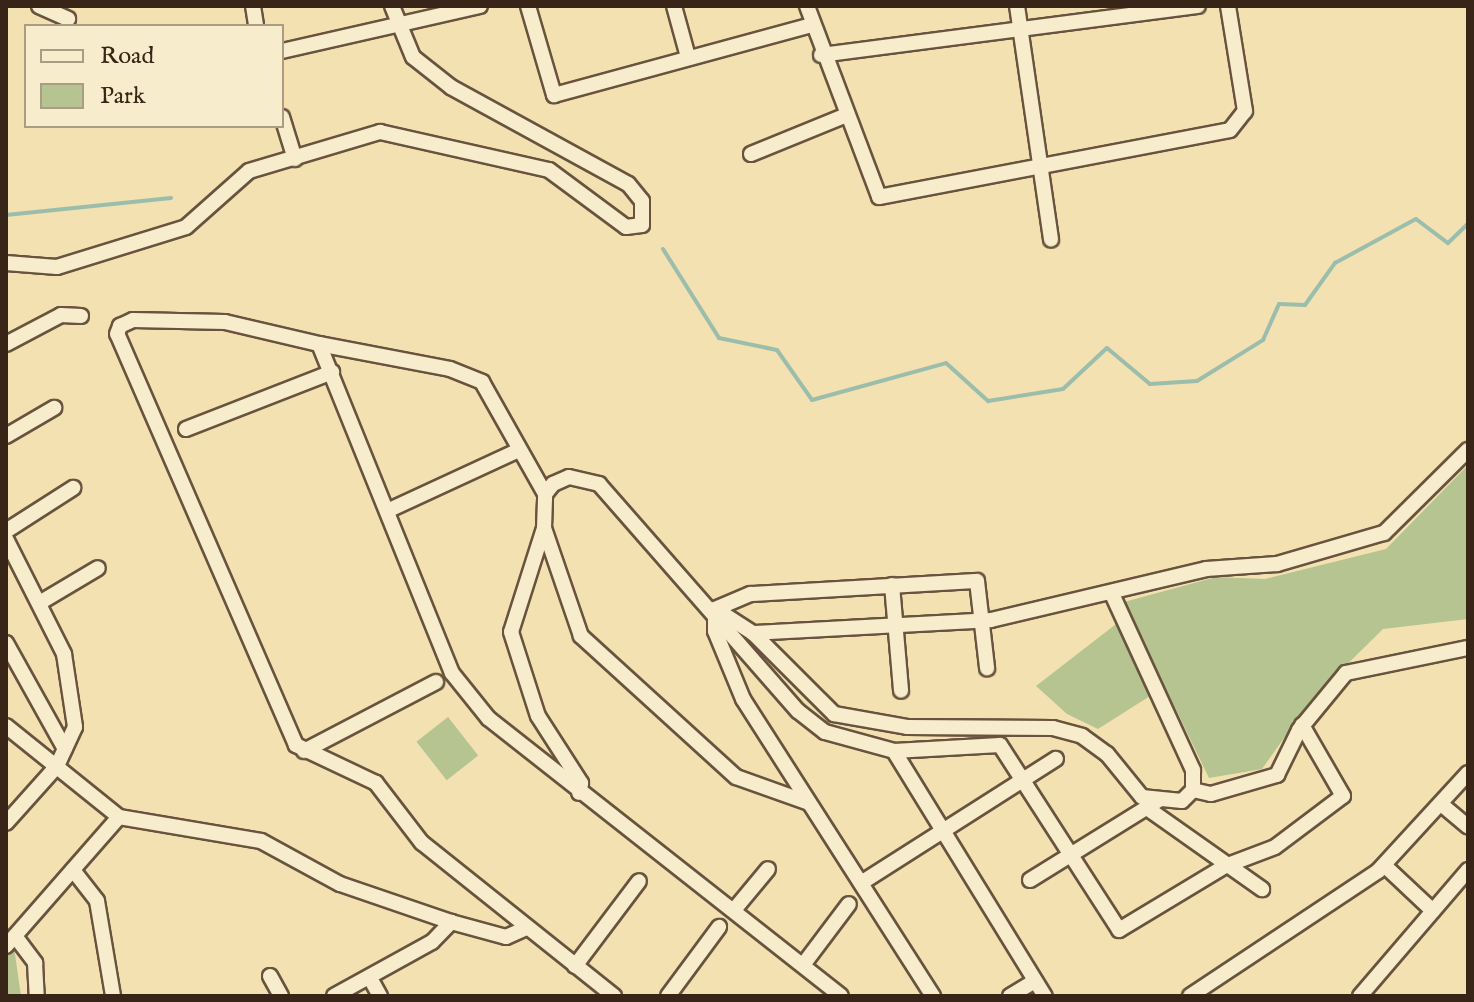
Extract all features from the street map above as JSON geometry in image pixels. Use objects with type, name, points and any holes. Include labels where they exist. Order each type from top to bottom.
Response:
[{"type":"street","points":[[39,6],[68,19]]},
{"type":"street","points":[[6,263],[57,267],[186,227],[202,220],[238,177],[380,132],[405,133],[464,154],[549,170],[626,227],[642,225],[642,201],[628,184],[451,87],[413,57],[398,30],[392,6]]},
{"type":"street","points":[[284,51],[398,30],[480,6]]},
{"type":"street","points":[[528,6],[554,95],[812,25]]},
{"type":"street","points":[[674,6],[688,57]]},
{"type":"street","points":[[807,6],[821,55],[879,197],[1230,130],[1245,111],[1228,6]]},
{"type":"street","points":[[1017,6],[1038,168],[1051,240]]},
{"type":"street","points":[[821,55],[1198,6]]},
{"type":"street","points":[[751,154],[844,116]]},
{"type":"street","points":[[284,123],[295,159]]},
{"type":"street","points":[[6,344],[61,315],[81,316]]},
{"type":"street","points":[[579,793],[581,783],[538,716],[511,632],[544,528],[545,494],[517,451],[482,382],[450,369],[225,322],[133,320],[117,334],[304,751],[357,768],[376,783],[422,843],[614,996]]},
{"type":"street","points":[[319,344],[452,673],[488,718],[838,995]]},
{"type":"street","points":[[186,429],[332,372]]},
{"type":"street","points":[[6,436],[54,408]]},
{"type":"street","points":[[753,633],[894,628],[984,620],[1113,596],[1206,569],[1277,564],[1384,533],[1468,450]]},
{"type":"street","points":[[387,511],[517,451]]},
{"type":"street","points":[[545,494],[561,478],[599,484],[715,609],[807,718],[825,732],[894,751],[1000,745],[1068,856],[1119,930],[1225,866],[1275,847],[1343,796],[1302,725]]},
{"type":"street","points":[[6,531],[73,488]]},
{"type":"street","points":[[544,528],[581,636],[596,652],[736,777],[809,803]]},
{"type":"street","points":[[6,539],[41,602],[70,685],[75,727],[57,766],[6,823]]},
{"type":"street","points":[[41,602],[98,568]]},
{"type":"street","points":[[715,609],[731,597],[977,581],[984,620],[987,668]]},
{"type":"street","points":[[892,585],[901,691]]},
{"type":"street","points":[[1030,880],[1153,804],[1182,801],[1193,790],[1193,770],[1113,596]]},
{"type":"street","points":[[715,609],[753,633],[834,714],[907,727],[1009,723],[1082,736],[1142,797],[1225,866],[1262,889]]},
{"type":"street","points":[[715,609],[715,631],[743,699],[933,996]]},
{"type":"street","points":[[6,643],[65,749]]},
{"type":"street","points":[[1193,790],[1211,794],[1277,775],[1302,725],[1346,673],[1466,652]]},
{"type":"street","points":[[304,751],[436,682]]},
{"type":"street","points":[[6,726],[119,817],[261,841],[340,884],[451,922],[506,937],[526,928]]},
{"type":"street","points":[[894,751],[1045,996]]},
{"type":"street","points":[[861,883],[1056,759]]},
{"type":"street","points":[[1190,996],[1384,865],[1468,773]]},
{"type":"street","points":[[1441,804],[1468,827]]},
{"type":"street","points":[[37,996],[35,963],[10,941],[119,817]]},
{"type":"street","points":[[1384,865],[1433,911]]},
{"type":"street","points":[[734,910],[768,869]]},
{"type":"street","points":[[73,870],[97,901],[113,996]]},
{"type":"street","points":[[1360,996],[1468,870]]},
{"type":"street","points":[[575,966],[639,881]]},
{"type":"street","points":[[803,965],[849,904]]},
{"type":"street","points":[[334,996],[370,978],[451,922]]},
{"type":"street","points":[[668,996],[719,927]]},
{"type":"street","points":[[270,976],[281,996]]},
{"type":"street","points":[[370,978],[380,996]]},
{"type":"street","points":[[1010,996],[1035,981]]},
{"type":"green space","points":[[1468,465],[1468,619],[1383,629],[1311,700],[1262,769],[1209,778],[1124,602],[1216,577],[1265,579],[1386,549]]},
{"type":"green space","points":[[1120,621],[1150,696],[1098,729],[1067,714],[1036,686]]},
{"type":"green space","points":[[448,717],[478,756],[447,780],[416,742]]},
{"type":"green space","points":[[14,947],[21,996],[6,996],[6,957]]},
{"type":"waterway","points":[[6,215],[171,198]]},
{"type":"waterway","points":[[663,249],[719,338],[777,350],[812,400],[946,363],[988,401],[1063,389],[1107,348],[1150,384],[1197,381],[1263,340],[1279,304],[1305,305],[1335,263],[1416,219],[1448,243],[1468,224]]}]
